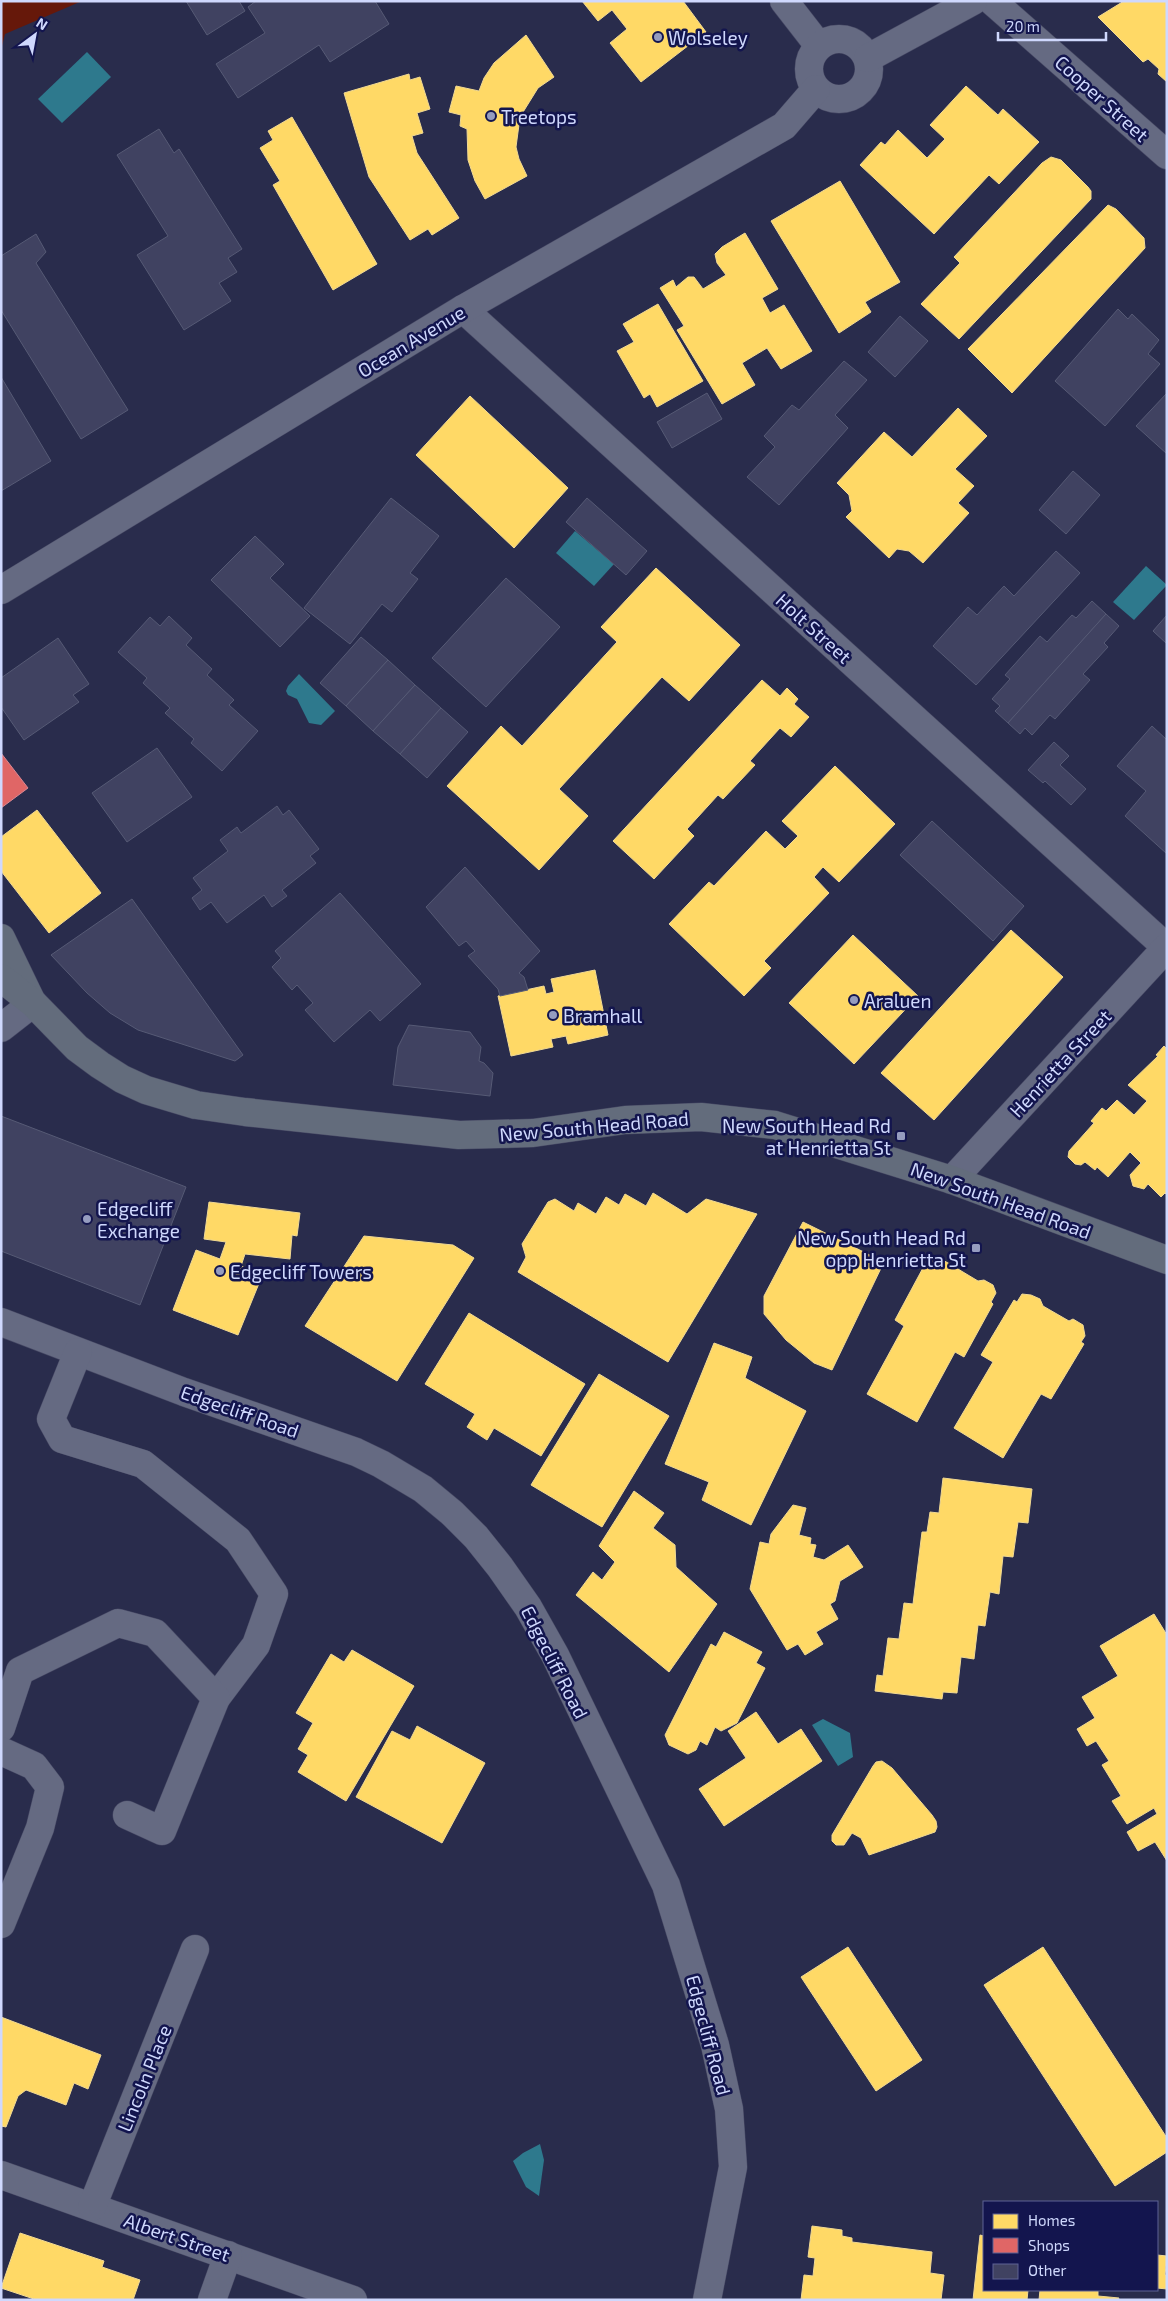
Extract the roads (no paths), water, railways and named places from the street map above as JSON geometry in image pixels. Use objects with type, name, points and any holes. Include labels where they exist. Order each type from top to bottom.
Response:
[{"type":"main road","name":"New South Head Road","points":[[1,938],[33,1004]]},
{"type":"main road","name":"New South Head Road","points":[[1,978],[33,1004],[78,1048],[122,1079],[172,1099],[245,1112],[460,1135],[533,1133],[625,1120],[701,1117],[775,1126],[952,1180],[1167,1260]]},
{"type":"street","points":[[784,1],[819,46]]},
{"type":"street","points":[[868,58],[973,1]]},
{"type":"street","name":"Cooper Street","points":[[992,1],[1167,155]]},
{"type":"street","points":[[837,38],[847,39],[856,43],[868,58],[870,69],[868,79],[863,88],[855,95],[845,99],[834,99],[825,96],[816,89],[809,72],[813,53],[819,46],[837,38]]},
{"type":"street","name":"Ocean Avenue","points":[[1,590],[463,309],[784,126],[816,89]]},
{"type":"street","name":"Holt Street","points":[[463,309],[1166,947]]},
{"type":"street","name":"Henrietta Street","points":[[952,1180],[1166,947]]},
{"type":"street","points":[[1,1028],[33,1004]]},
{"type":"street","name":"Edgecliff Road","points":[[1,1322],[184,1392],[348,1449],[381,1464],[423,1489],[452,1513],[476,1537],[500,1567],[528,1607],[555,1655],[666,1885],[715,2045],[729,2109],[733,2167],[707,2300]]},
{"type":"street","points":[[78,1352],[51,1419],[62,1439],[143,1464],[238,1540],[274,1594],[256,1645],[216,1698],[162,1831],[127,1815]]},
{"type":"street","points":[[1,1728],[20,1671],[118,1623],[155,1633],[216,1698]]},
{"type":"street","points":[[1,1751],[34,1766],[50,1787],[40,1828],[1,1924]]},
{"type":"street","name":"Lincoln Place","points":[[92,2207],[195,1950]]},
{"type":"street","name":"Albert Street","points":[[1,2175],[353,2300]]},
{"type":"street","points":[[212,2300],[228,2255]]},
{"type":"water","points":[[87,52],[111,77],[62,123],[38,99]]},
{"type":"water","points":[[575,531],[614,564],[594,586],[556,553]]},
{"type":"water","points":[[1146,566],[1167,585],[1134,620],[1113,602]]},
{"type":"water","points":[[299,674],[335,711],[321,725],[309,723],[297,699],[288,695],[286,691]]},
{"type":"water","points":[[823,1719],[850,1733],[853,1757],[838,1766],[812,1725]]},
{"type":"water","points":[[540,2144],[544,2160],[539,2196],[526,2187],[513,2161]]},
{"type":"place","name":"Wolseley","points":[[658,37]]},
{"type":"place","name":"Treetops","points":[[491,116]]},
{"type":"place","name":"Araluen","points":[[854,1000]]},
{"type":"place","name":"Bramhall","points":[[553,1015]]},
{"type":"place","name":"New South Head Rd at Henrietta St","points":[[901,1136]]},
{"type":"place","name":"Edgecliff Exchange","points":[[87,1219]]},
{"type":"place","name":"New South Head Rd opp Henrietta St","points":[[976,1248]]},
{"type":"place","name":"Edgecliff Towers","points":[[220,1271]]}]
